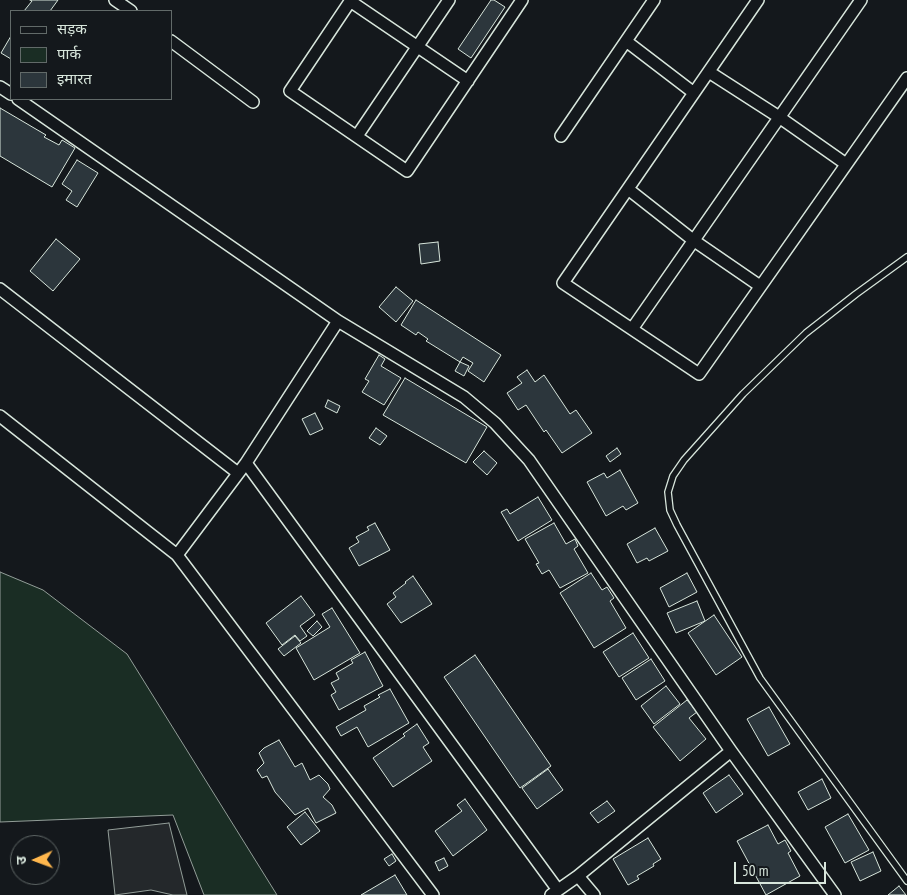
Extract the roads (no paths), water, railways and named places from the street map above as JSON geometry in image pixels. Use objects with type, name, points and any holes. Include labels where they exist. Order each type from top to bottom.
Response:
[{"type":"street","points":[[115,0],[130,10]]},
{"type":"street","points":[[357,136],[448,0]]},
{"type":"street","points":[[468,81],[351,1],[290,90],[407,171],[468,81],[522,0]]},
{"type":"street","points":[[562,136],[654,0]]},
{"type":"street","points":[[758,0],[563,283],[699,374],[907,78]]},
{"type":"street","points":[[632,329],[861,0]]},
{"type":"street","points":[[626,41],[694,93]]},
{"type":"street","points":[[172,42],[253,102]]},
{"type":"street","points":[[709,72],[779,117],[846,164]]},
{"type":"street","points":[[19,100],[338,322],[464,397],[500,429],[529,460],[835,895]]},
{"type":"street","points":[[628,189],[694,240],[760,286]]},
{"type":"street","points":[[0,289],[238,473]]},
{"type":"street","points":[[177,555],[246,463],[338,322]]},
{"type":"street","points":[[0,416],[177,555],[433,895]]},
{"type":"street","points":[[246,463],[554,893],[578,876],[732,751]]},
{"type":"street","points":[[578,876],[594,895]]},
{"type":"lane","points":[[906,878],[760,678],[676,525],[670,510],[668,492],[673,476],[684,460],[743,394],[806,333],[907,257]]}]
